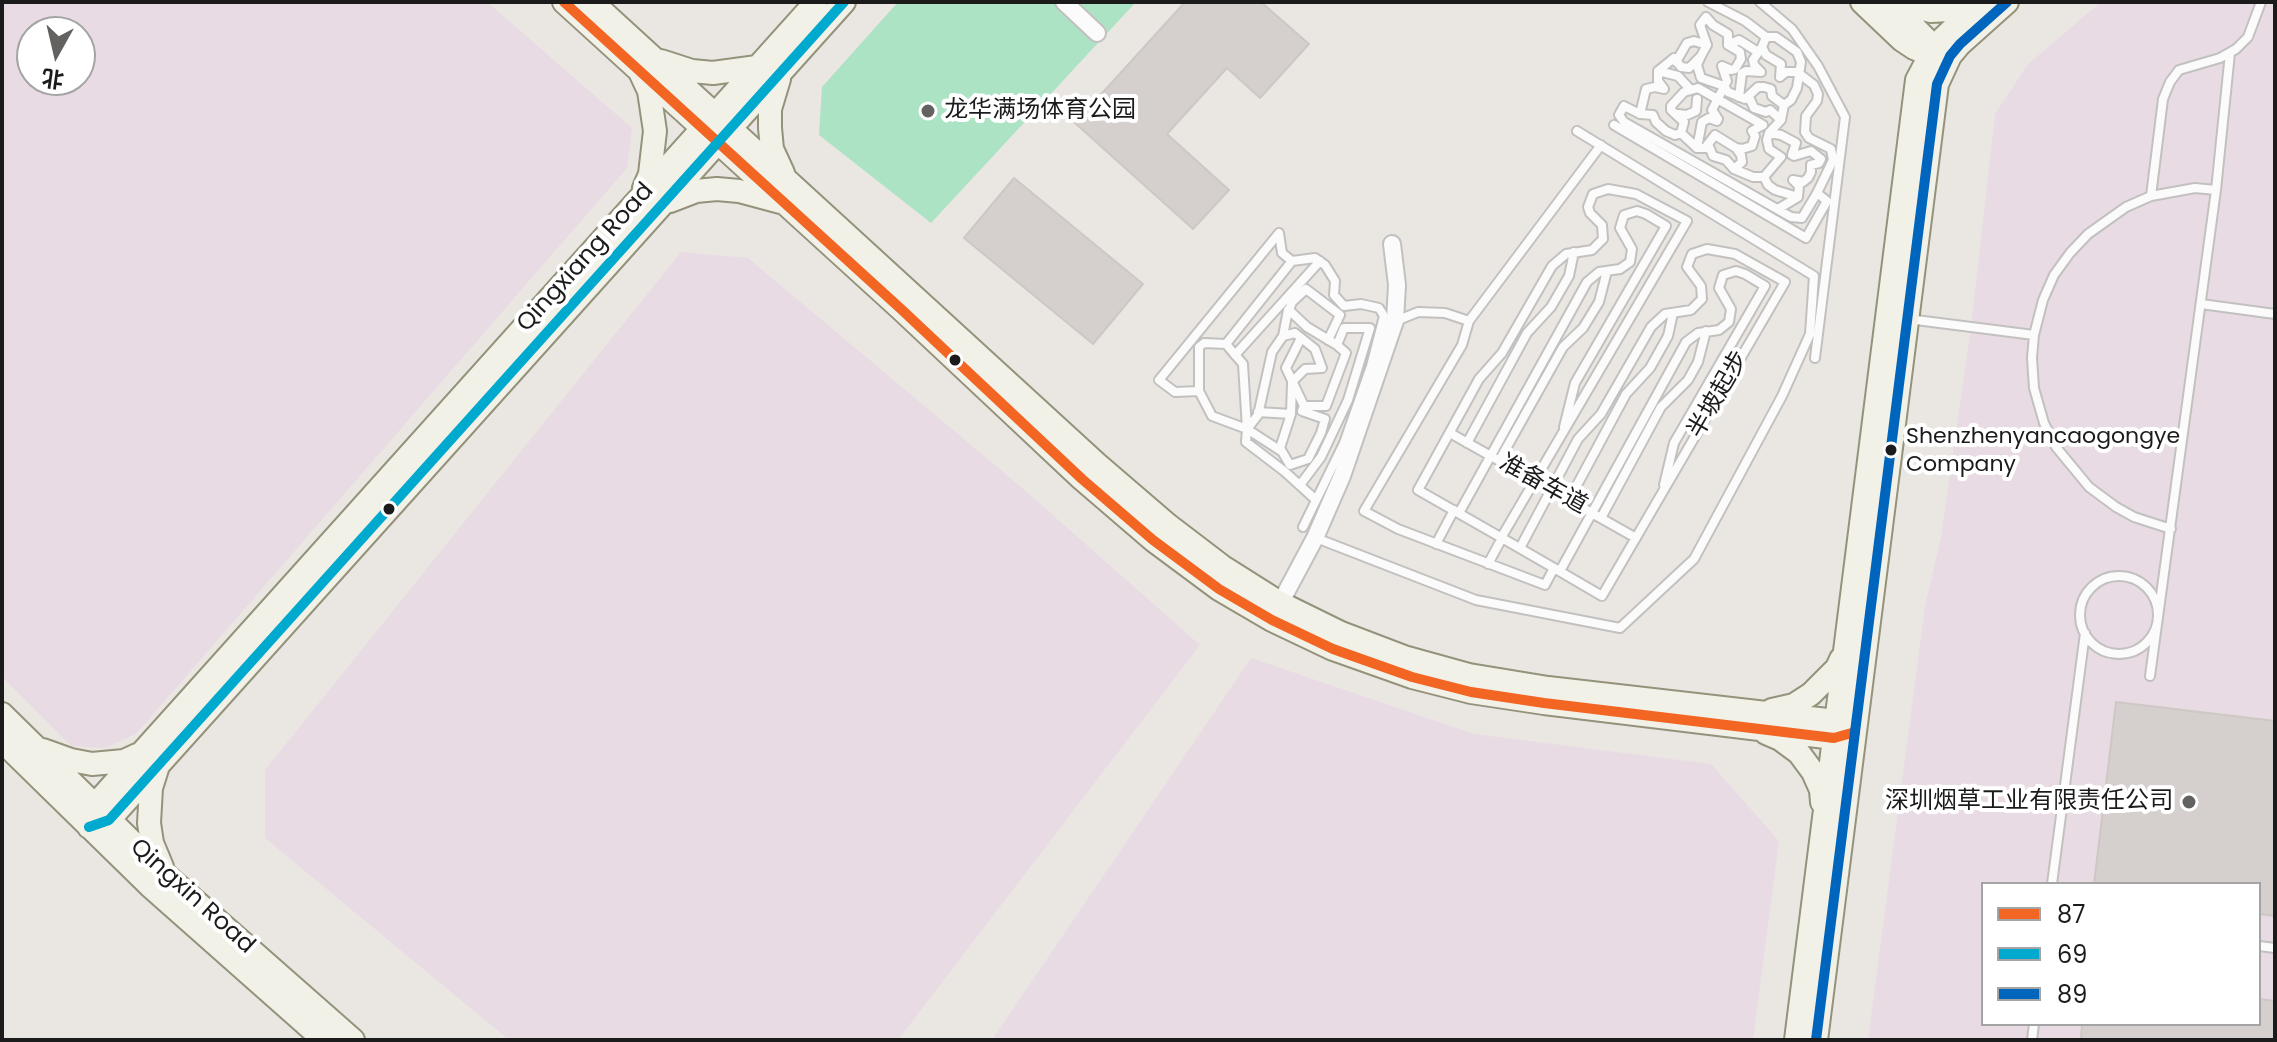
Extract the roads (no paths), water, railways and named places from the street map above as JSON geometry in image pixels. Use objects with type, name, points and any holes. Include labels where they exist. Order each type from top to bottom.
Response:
[{"type":"street","points":[[564,2],[644,63],[788,194],[1082,479],[1153,540],[1219,589],[1276,612],[1333,649],[1412,677],[1471,692],[1842,730]]},
{"type":"street","points":[[592,2],[644,63],[655,131],[650,174],[652,200],[717,189],[762,196],[788,194]]},
{"type":"street","name":"Qingxiang Road","points":[[716,128],[757,67],[816,2]]},
{"type":"street","name":"Qingxiang Road","points":[[97,817],[716,128],[783,69],[844,2]]},
{"type":"street","points":[[1064,2],[1097,33]]},
{"type":"street","points":[[1896,2],[1949,11],[1965,9],[1980,2]]},
{"type":"street","points":[[1796,1040],[1824,817],[1842,730],[1897,317],[1917,80],[1980,2]]},
{"type":"street","points":[[1937,54],[1960,44],[2007,2]]},
{"type":"street","points":[[1877,7],[1937,54]]},
{"type":"street","points":[[1877,7],[1902,55],[1911,89],[1913,113]]},
{"type":"street","points":[[1816,1040],[1846,647],[1937,84],[1937,54]]},
{"type":"street","points":[[644,63],[692,71],[735,72],[757,67]]},
{"type":"street","points":[[783,69],[774,90],[770,128],[777,165],[788,194]]},
{"type":"street","points":[[1276,612],[1309,532],[1342,476],[1395,321],[1397,285],[1392,244]]},
{"type":"street","points":[[1755,720],[1794,705],[1811,694],[1837,668],[1846,647]]},
{"type":"street","name":"Qingxin Road","points":[[2,714],[97,817],[150,886],[324,1040]]},
{"type":"street","points":[[1755,720],[1799,753],[1813,772],[1821,790],[1824,817]]},
{"type":"street","name":"Qingxin Road","points":[[2,741],[169,878],[353,1040]]},
{"type":"street","points":[[34,746],[53,756],[92,764],[149,760],[152,843],[169,878]]},
{"type":"lane","points":[[1708,144],[1713,156],[1726,160],[1734,169],[1753,177],[1764,177],[1781,157],[1769,149],[1769,133],[1781,120],[1784,105],[1791,100],[1801,74],[1797,52],[1776,37],[1766,37],[1745,21],[1706,2],[1703,10],[1706,17],[1728,34],[1728,45]]},
{"type":"lane","points":[[1760,2],[1792,29],[1818,66],[1845,117],[1815,358]]},
{"type":"lane","points":[[2151,196],[2163,99],[2170,82],[2179,70],[2230,53],[2248,37],[2261,2]]},
{"type":"lane","points":[[1706,17],[1700,25],[1707,45],[1697,65],[1701,78],[1744,97],[1754,108],[1766,112],[1770,110],[1781,120]]},
{"type":"lane","points":[[1744,97],[1742,73],[1761,72],[1754,65],[1755,54],[1766,37]]},
{"type":"lane","points":[[1681,133],[1675,135],[1666,131],[1653,115],[1640,114],[1624,106],[1619,115],[1624,122],[1791,217],[1802,218],[1817,193],[1833,160],[1831,149],[1809,138],[1805,132],[1806,116],[1817,101],[1814,85],[1792,71],[1780,77],[1781,64],[1760,49],[1739,40],[1728,45]]},
{"type":"lane","points":[[1676,62],[1687,43],[1694,41],[1707,45]]},
{"type":"lane","points":[[1697,148],[1702,122],[1709,118],[1718,119],[1712,110],[1724,86],[1726,76],[1722,66],[1735,69],[1741,59],[1740,52],[1728,45]]},
{"type":"lane","points":[[2150,676],[2216,190],[2230,53]]},
{"type":"lane","points":[[1658,71],[1674,58],[1681,67],[1689,68],[1701,56]]},
{"type":"lane","points":[[1658,71],[1678,76],[1690,89]]},
{"type":"lane","points":[[1640,114],[1646,89],[1664,89],[1658,81],[1658,71]]},
{"type":"lane","points":[[1744,97],[1758,87],[1764,87],[1771,89],[1772,96],[1784,105]]},
{"type":"lane","points":[[1698,88],[1763,125],[1752,131],[1755,136],[1752,146],[1742,149],[1715,135],[1705,148],[1697,148],[1681,133],[1684,122],[1671,110],[1671,106],[1684,92],[1698,88]]},
{"type":"lane","points":[[1678,114],[1687,115],[1696,111],[1697,99]]},
{"type":"lane","points":[[1614,125],[1806,238],[1827,201],[1817,193]]},
{"type":"lane","points":[[1344,306],[1361,304],[1379,308],[1384,316],[1371,366],[1344,443],[1316,500],[1309,532],[1476,600],[1620,628],[1694,559],[1782,396],[1810,334],[1814,276],[1577,131]]},
{"type":"lane","points":[[1769,133],[1796,143],[1792,155],[1811,151],[1821,159],[1819,163],[1811,165],[1808,178],[1803,182],[1793,180],[1799,186],[1798,197]]},
{"type":"lane","points":[[1601,145],[1469,321],[1462,345],[1364,511],[1398,529],[1545,585],[1628,467],[1686,342],[1691,336],[1706,331]]},
{"type":"lane","points":[[1734,169],[1742,162],[1736,148]]},
{"type":"lane","points":[[1764,177],[1775,190],[1798,197]]},
{"type":"lane","points":[[1488,564],[1502,538],[1535,481],[1687,221],[1646,197],[1608,189],[1593,194],[1588,207],[1602,225],[1603,239],[1592,250],[1574,252],[1558,259],[1552,266],[1502,353],[1479,379],[1418,490],[1456,512],[1502,538],[1520,548],[1557,570]]},
{"type":"lane","points":[[2171,529],[2134,517],[2116,507],[2089,487],[2056,447],[2044,423],[2034,388],[2034,335],[2043,300],[2054,275],[2070,253],[2106,219],[2151,196],[2174,191],[2216,190]]},
{"type":"lane","points":[[1778,209],[1798,197]]},
{"type":"lane","points":[[1436,544],[1529,406],[1587,282],[1592,276],[1620,269],[1630,262],[1632,249],[1620,228],[1624,215],[1637,211],[1666,226],[1575,383],[1563,434]]},
{"type":"lane","points":[[1199,391],[1175,392],[1159,380],[1279,233],[1282,253],[1292,261]]},
{"type":"lane","name":"半坡起步","points":[[1557,570],[1602,596],[1785,282],[1745,257],[1707,249],[1692,254],[1687,267],[1701,286],[1702,299],[1691,310],[1673,313]]},
{"type":"lane","points":[[1467,443],[1527,333],[1551,307],[1569,276],[1574,252]]},
{"type":"lane","points":[[1226,344],[1292,261],[1315,258],[1325,265],[1335,281],[1334,295],[1344,306]]},
{"type":"lane","points":[[1235,355],[1320,261]]},
{"type":"lane","points":[[1495,458],[1558,344],[1583,328],[1599,302],[1607,271]]},
{"type":"lane","name":"半坡起步","points":[[1662,494],[1674,443],[1765,286],[1736,271],[1723,275],[1719,288],[1731,309],[1731,316],[1725,327],[1706,331]]},
{"type":"lane","points":[[1247,429],[1258,412],[1272,352],[1283,336],[1292,302],[1306,289],[1340,315]]},
{"type":"lane","points":[[2201,304],[2275,314]]},
{"type":"lane","points":[[1280,305],[1346,353],[1326,406],[1304,406]]},
{"type":"lane","points":[[1332,342],[1344,306]]},
{"type":"lane","points":[[1395,321],[1418,312],[1445,313],[1469,321]]},
{"type":"lane","points":[[1520,548],[1578,439],[1601,414],[1657,319],[1673,313]]},
{"type":"lane","points":[[1569,500],[1626,394],[1650,368],[1668,336],[1673,313]]},
{"type":"lane","points":[[1897,317],[2034,335]]},
{"type":"lane","points":[[1300,485],[1321,457],[1348,400],[1370,328],[1344,328],[1332,342]]},
{"type":"lane","points":[[1596,515],[1657,404],[1688,380],[1698,362],[1706,331]]},
{"type":"lane","points":[[1283,336],[1295,333],[1315,349],[1322,368],[1305,369],[1292,382],[1291,414],[1280,448],[1290,465],[1308,459],[1325,419],[1302,411],[1304,406],[1292,382],[1286,368],[1301,338]]},
{"type":"lane","points":[[1282,451],[1247,429],[1212,416],[1199,391],[1199,347],[1204,343],[1226,344],[1243,364],[1247,429],[1246,442],[1316,500]]},
{"type":"lane","points":[[1258,412],[1291,414]]},
{"type":"lane","name":"准备车道","points":[[1450,433],[1636,538]]},
{"type":"lane","points":[[2052,882],[2085,633],[2080,615],[2082,602],[2096,583],[2111,576],[2129,577],[2149,589],[2157,603],[2158,618],[2152,637],[2143,646],[2125,653],[2104,650],[2085,633]]},
{"type":"place","name":"龙华满场体育公园","points":[[928,111]]},
{"type":"place","name":"Shenzhenyancaogongye Company","points":[[1891,450]]},
{"type":"place","name":"深圳烟草工业有限责任公司","points":[[2189,802]]}]
